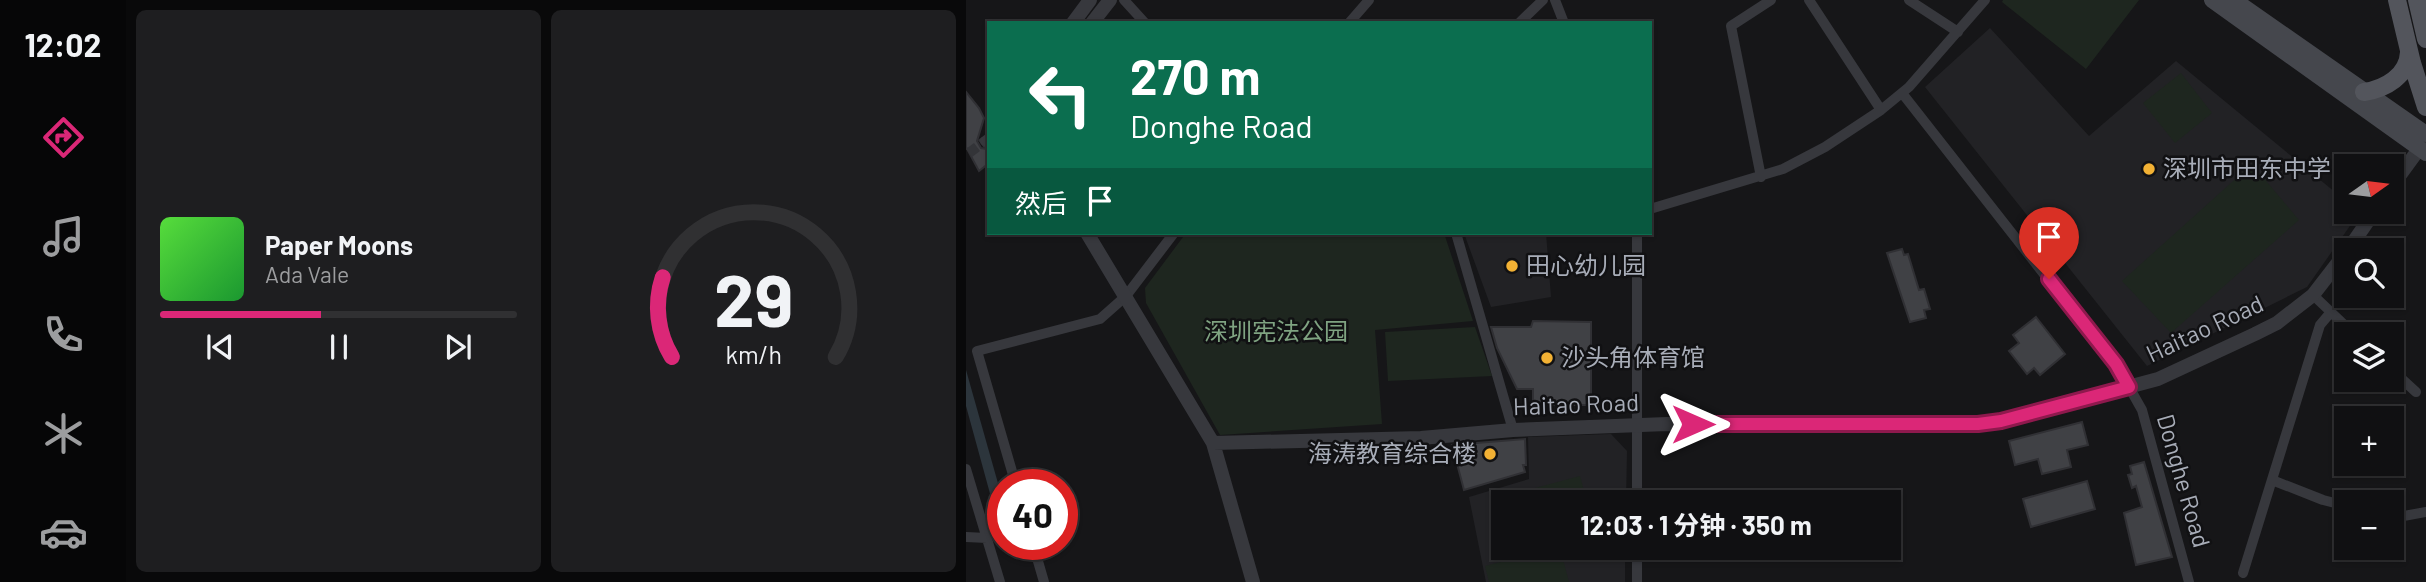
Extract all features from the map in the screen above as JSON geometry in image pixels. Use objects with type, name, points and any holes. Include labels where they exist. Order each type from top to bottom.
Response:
[{"type":"main road","points":[[2212,0],[2424,144]]},
{"type":"main road","points":[[2234,0],[2364,92],[2424,144]]},
{"type":"main road","points":[[2398,0],[2426,107]]},
{"type":"main road","points":[[2417,0],[2426,39]]},
{"type":"main road","points":[[2364,92],[2384,87],[2400,74],[2409,55],[2407,41]]},
{"type":"street","points":[[1074,21],[1090,0]]},
{"type":"street","points":[[1094,21],[1110,0]]},
{"type":"street","points":[[1124,0],[1143,21]]},
{"type":"street","points":[[1351,21],[1369,0]]},
{"type":"street","points":[[1521,21],[1543,0]]},
{"type":"street","points":[[1555,0],[1563,21]]},
{"type":"street","points":[[1761,177],[1731,26],[1771,0]]},
{"type":"street","points":[[1809,0],[1881,110]]},
{"type":"street","points":[[1909,0],[1958,32]]},
{"type":"street","points":[[1652,208],[1761,177],[1805,159],[1881,110],[1902,93],[1985,0]]},
{"type":"street","name":"Donghe Road","points":[[1902,93],[2116,364],[2142,411],[2189,582]]},
{"type":"street","points":[[2404,170],[2424,144]]},
{"type":"street","points":[[1088,235],[1213,443],[1252,582]]},
{"type":"street","points":[[1011,469],[977,351],[1100,319],[1126,296],[1172,235]]},
{"type":"street","points":[[1457,235],[1513,430]]},
{"type":"street","points":[[1637,235],[1637,490]]},
{"type":"street","name":"Haitao Road","points":[[1213,443],[1421,438],[1513,430],[1637,425],[1978,424],[2001,421],[2158,379],[2277,323],[2313,295],[2334,268]]},
{"type":"street","points":[[2313,295],[2341,322]]},
{"type":"street","points":[[2243,573],[2320,325],[2331,312]]},
{"type":"street","points":[[2404,381],[2416,392]]},
{"type":"street","points":[[966,469],[987,538],[966,537]]},
{"type":"street","points":[[2272,480],[2334,503]]},
{"type":"street","points":[[2404,516],[2426,512]]},
{"type":"street","points":[[994,560],[1000,582]]},
{"type":"street","points":[[1038,560],[1044,582]]},
{"type":"street","points":[[1637,560],[1637,582]]},
{"type":"shaded area","name":"深圳市田东中学","points":[[1990,28],[2089,136],[2176,61],[2334,191],[2334,224],[2351,224],[2341,238],[2334,238],[2334,249],[2307,287],[2147,366],[1925,87]]},
{"type":"shaded area","name":"田心幼儿园","points":[[1546,235],[1551,297],[1491,307],[1465,236]]},
{"type":"shaded area","points":[[966,370],[994,469],[987,469],[987,483],[966,406]]},
{"type":"shaded area","points":[[1611,434],[1627,451],[1626,490],[1492,490],[1529,479],[1528,437]]},
{"type":"shaded area","points":[[1491,490],[1491,560],[1625,560],[1625,582],[1486,582],[1469,497]]},
{"type":"green space","points":[[2139,0],[2086,69],[2002,2]]},
{"type":"green space","points":[[2181,73],[2212,113],[2175,143],[2143,103]]},
{"type":"green space","points":[[2252,164],[2299,220],[2171,333],[2122,281]]},
{"type":"green space","name":"深圳宪法公园","points":[[1185,235],[1445,235],[1473,321],[1375,330],[1382,424],[1220,435],[1146,303],[1145,288]]},
{"type":"green space","points":[[1475,327],[1492,376],[1388,381],[1385,332]]},
{"type":"green space","points":[[1580,476],[1584,490],[1527,490]]},
{"type":"green space","points":[[1508,560],[1563,560],[1569,582],[1489,582],[1485,566]]},
{"type":"building","points":[[966,92],[984,118],[977,141],[981,148],[987,149],[987,165],[979,171],[966,147]]},
{"type":"building","points":[[1902,249],[1904,255],[1908,254],[1919,290],[1924,289],[1930,309],[1924,310],[1926,318],[1910,322],[1887,253]]},
{"type":"building","points":[[2036,317],[2065,354],[2040,375],[2034,368],[2027,374],[2009,351],[2019,343],[2013,335]]},
{"type":"building","name":"沙头角体育馆","points":[[1533,321],[1591,322],[1591,405],[1533,405],[1533,389],[1517,389],[1497,348],[1491,327],[1531,327]]},
{"type":"building","points":[[2082,422],[2088,445],[2067,450],[2071,467],[2042,474],[2038,459],[2015,465],[2009,441]]},
{"type":"building","name":"海涛教育综合楼","points":[[1525,439],[1525,472],[1464,490],[1452,445]]},
{"type":"building","points":[[2144,462],[2172,557],[2136,565],[2124,513],[2142,507],[2136,486],[2132,488],[2128,475],[2132,474],[2130,466]]},
{"type":"building","points":[[2087,481],[2095,509],[2031,527],[2023,499]]},
{"type":"tunnel","points":[[969,153],[985,141]]},
{"type":"place","name":"深圳市田东中学","points":[[2149,169]]},
{"type":"place","name":"田心幼儿园","points":[[1512,266]]},
{"type":"place","name":"沙头角体育馆","points":[[1547,358]]},
{"type":"place","name":"海涛教育综合楼","points":[[1490,454]]},
{"type":"route","points":[[1693,424],[1978,424],[2001,421],[2129,387],[2116,364],[2049,279]]}]
